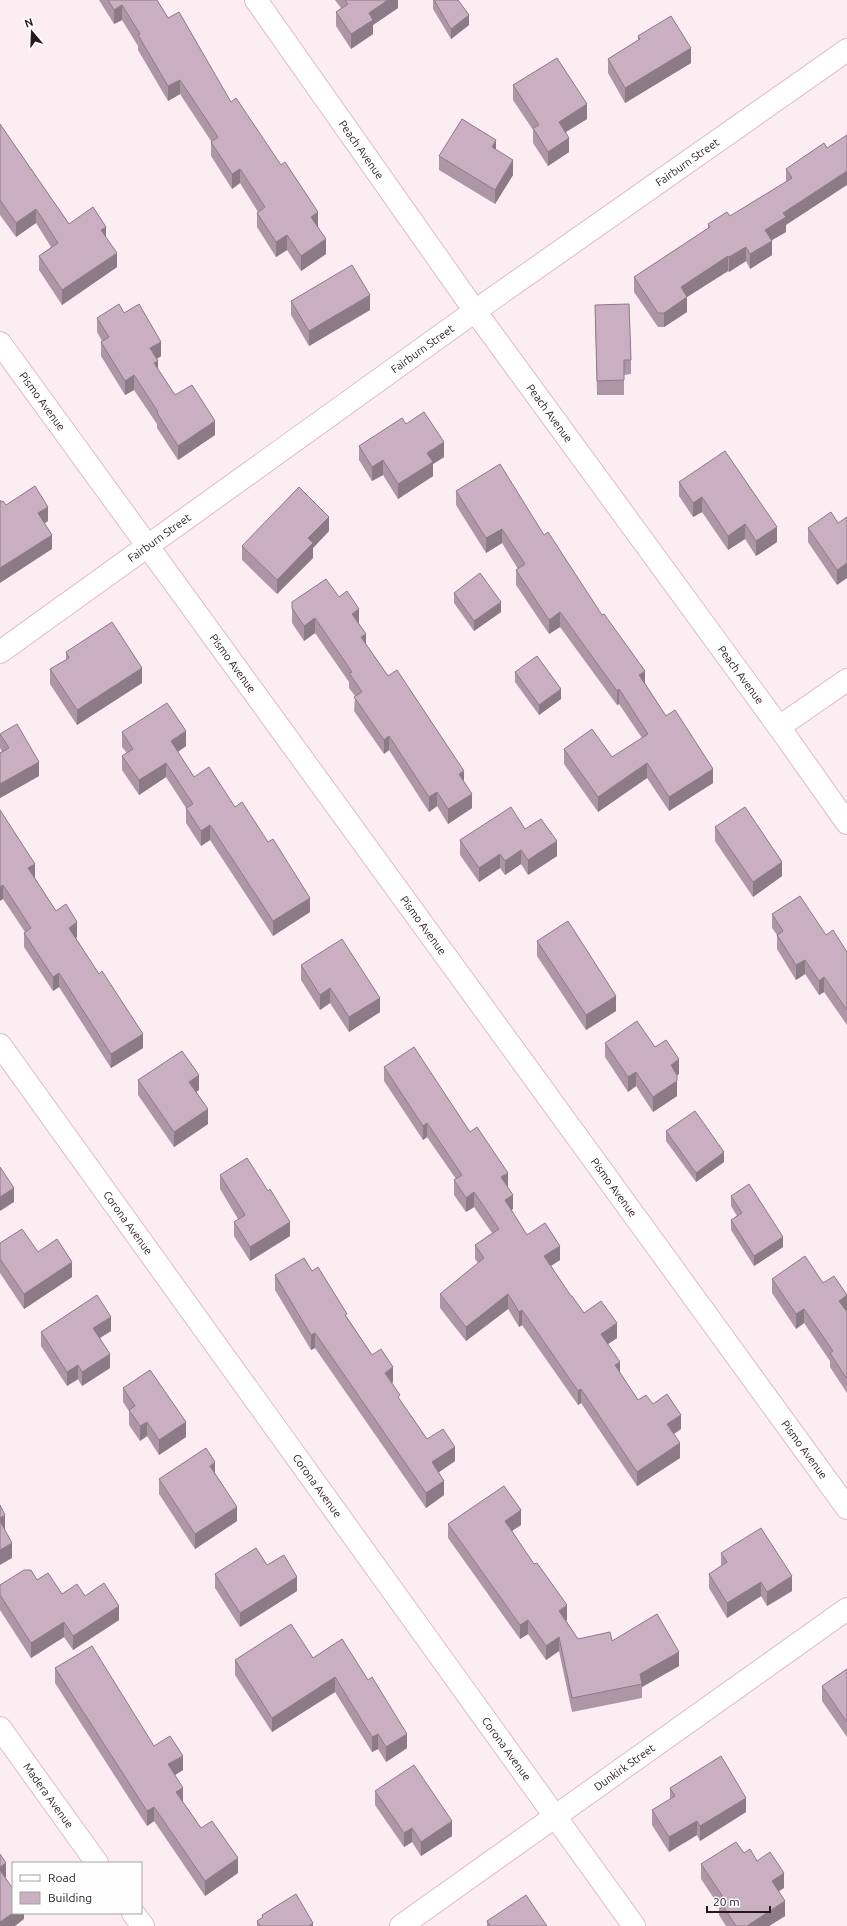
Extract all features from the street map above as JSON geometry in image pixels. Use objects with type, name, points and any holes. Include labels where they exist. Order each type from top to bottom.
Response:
[{"type":"street","name":"Peach Avenue","points":[[256,0],[475,311],[779,727],[847,823]]},
{"type":"street","name":"Fairburn Street","points":[[0,652],[475,311],[847,50]]},
{"type":"street","name":"Pismo Avenue","points":[[0,343],[847,1508]]},
{"type":"street","points":[[779,727],[847,680]]},
{"type":"street","name":"Corona Avenue","points":[[0,1045],[634,1926]]},
{"type":"street","name":"Dunkirk Street","points":[[401,1926],[847,1608]]},
{"type":"street","name":"Madera Avenue","points":[[0,1728],[96,1862]]},
{"type":"street","points":[[134,1914],[142,1926]]},
{"type":"building","points":[[108,0],[157,0],[168,18],[179,12],[231,102],[236,98],[281,165],[285,162],[318,212],[311,217],[326,239],[301,256],[287,235],[276,242],[257,213],[265,207],[240,169],[232,174],[211,142],[218,137],[180,80],[168,86],[138,35],[140,34],[122,5],[114,10]]},
{"type":"building","points":[[345,0],[388,0],[369,13],[373,20],[351,34],[336,12],[348,4]]},
{"type":"building","points":[[434,0],[458,0],[469,15],[451,29]]},
{"type":"building","points":[[671,16],[691,48],[625,88],[608,59],[640,39],[638,36]]},
{"type":"building","points":[[557,58],[587,104],[559,122],[569,138],[548,152],[533,128],[539,125],[513,85]]},
{"type":"building","points":[[462,119],[496,140],[492,147],[513,160],[495,190],[439,156]]},
{"type":"building","points":[[0,124],[69,224],[93,207],[106,227],[101,230],[117,253],[62,290],[39,256],[58,243],[36,209],[16,223],[0,200]]},
{"type":"building","points":[[847,135],[847,171],[783,213],[786,217],[765,230],[772,241],[750,254],[746,247],[729,257],[728,256],[681,287],[687,297],[664,313],[658,313],[634,277],[710,227],[708,224],[727,212],[730,216],[792,178],[786,169],[824,143],[827,148]]},
{"type":"building","points":[[352,265],[370,295],[309,331],[291,301]]},
{"type":"building","points":[[119,304],[124,313],[139,304],[161,342],[150,348],[158,361],[154,363],[175,395],[192,385],[215,421],[178,446],[134,375],[125,381],[101,342],[109,337],[97,318]]},
{"type":"building","points":[[629,304],[631,360],[624,360],[624,380],[597,381],[595,305]]},
{"type":"building","points":[[424,412],[444,442],[427,453],[433,462],[398,484],[383,460],[372,467],[359,446],[402,418],[406,424]]},
{"type":"building","points":[[725,451],[777,527],[756,541],[745,524],[728,536],[702,497],[693,503],[679,482]]},
{"type":"building","points":[[500,464],[544,535],[548,532],[602,615],[604,614],[645,671],[639,675],[666,716],[675,710],[713,769],[669,797],[647,763],[598,797],[564,749],[592,729],[612,757],[648,734],[619,689],[617,691],[560,612],[549,620],[516,570],[525,564],[502,529],[486,538],[456,491]]},
{"type":"building","points":[[35,486],[48,507],[38,513],[52,535],[0,568],[0,500],[6,505]]},
{"type":"building","points":[[299,487],[329,517],[308,538],[313,543],[277,580],[242,546]]},
{"type":"building","points":[[831,512],[838,523],[847,517],[847,563],[837,570],[808,528]]},
{"type":"building","points":[[480,573],[501,602],[474,621],[454,593]]},
{"type":"building","points":[[326,579],[339,597],[347,591],[359,609],[352,614],[366,634],[361,637],[388,676],[397,670],[464,771],[459,774],[472,794],[448,809],[437,792],[429,797],[389,736],[384,740],[354,697],[362,692],[349,673],[352,672],[315,618],[304,626],[292,608],[292,602]]},
{"type":"building","points":[[112,622],[142,668],[77,710],[50,669],[69,658],[66,652]]},
{"type":"building","points":[[537,656],[561,689],[539,705],[515,672]]},
{"type":"building","points":[[167,703],[186,731],[171,741],[194,777],[209,767],[235,807],[242,802],[268,842],[273,839],[310,898],[273,921],[210,825],[201,831],[186,808],[193,804],[166,763],[139,780],[122,756],[133,749],[122,732]]},
{"type":"building","points":[[17,724],[39,762],[0,784],[0,753],[9,748],[0,734]]},
{"type":"building","points":[[511,807],[525,829],[541,819],[557,841],[528,860],[521,850],[505,861],[500,854],[479,868],[460,840]]},
{"type":"building","points":[[745,807],[782,862],[753,882],[715,827]]},
{"type":"building","points":[[0,810],[35,864],[28,868],[56,911],[66,904],[77,922],[69,928],[99,974],[102,971],[143,1034],[111,1054],[59,973],[53,977],[24,933],[31,928],[3,885],[0,887]]},
{"type":"building","points":[[800,896],[826,935],[833,930],[847,952],[847,1010],[824,977],[819,981],[805,960],[796,965],[777,935],[783,931],[772,914]]},
{"type":"building","points":[[568,921],[616,996],[586,1015],[537,941]]},
{"type":"building","points":[[342,939],[380,998],[349,1017],[330,988],[320,995],[301,965]]},
{"type":"building","points":[[637,1021],[655,1047],[666,1040],[679,1059],[671,1065],[677,1075],[677,1081],[653,1097],[636,1072],[628,1077],[605,1043]]},
{"type":"building","points":[[414,1047],[470,1132],[477,1127],[508,1173],[501,1177],[513,1195],[505,1200],[527,1235],[545,1223],[560,1246],[544,1256],[571,1296],[584,1313],[601,1301],[617,1323],[601,1334],[620,1362],[615,1365],[638,1400],[646,1395],[653,1404],[667,1394],[681,1415],[667,1424],[680,1443],[637,1472],[581,1389],[578,1391],[522,1310],[519,1312],[508,1294],[466,1327],[440,1294],[484,1258],[475,1245],[499,1229],[474,1192],[466,1198],[454,1180],[462,1175],[427,1123],[423,1126],[384,1067]]},
{"type":"building","points":[[182,1051],[199,1075],[189,1082],[208,1109],[174,1132],[138,1080]]},
{"type":"building","points":[[695,1111],[724,1152],[696,1173],[666,1131]]},
{"type":"building","points":[[247,1158],[268,1191],[270,1189],[290,1222],[250,1247],[234,1222],[245,1215],[220,1175]]},
{"type":"building","points":[[0,1167],[14,1188],[0,1197]]},
{"type":"building","points":[[749,1184],[783,1237],[754,1256],[731,1220],[742,1213],[731,1196]]},
{"type":"building","points":[[22,1229],[38,1252],[57,1239],[72,1262],[24,1294],[0,1259],[0,1243]]},
{"type":"building","points":[[805,1256],[823,1283],[834,1276],[847,1295],[839,1301],[847,1312],[847,1379],[830,1353],[833,1351],[804,1309],[796,1314],[772,1279]]},
{"type":"building","points":[[304,1258],[312,1271],[318,1267],[347,1314],[345,1315],[372,1355],[381,1349],[393,1367],[385,1373],[400,1395],[398,1397],[427,1439],[443,1429],[455,1447],[432,1462],[444,1481],[426,1493],[315,1333],[311,1335],[275,1275]]},
{"type":"building","points":[[97,1295],[111,1317],[93,1328],[110,1354],[82,1372],[78,1365],[67,1372],[41,1332]]},
{"type":"building","points":[[150,1370],[186,1422],[159,1440],[147,1422],[140,1426],[129,1410],[135,1406],[123,1388]]},
{"type":"building","points":[[206,1448],[215,1462],[210,1466],[237,1507],[195,1534],[159,1479]]},
{"type":"building","points":[[504,1486],[521,1510],[505,1521],[534,1564],[537,1563],[567,1605],[559,1611],[578,1639],[610,1632],[612,1641],[657,1614],[679,1652],[640,1674],[642,1684],[572,1698],[559,1637],[546,1646],[528,1620],[520,1625],[448,1524]]},
{"type":"building","points":[[0,1505],[5,1515],[0,1518]]},
{"type":"building","points":[[0,1521],[12,1543],[0,1550]]},
{"type":"building","points":[[761,1528],[792,1576],[767,1592],[761,1582],[727,1603],[709,1574],[727,1562],[721,1553]]},
{"type":"building","points":[[256,1548],[267,1565],[284,1555],[297,1577],[240,1613],[215,1574]]},
{"type":"building","points":[[24,1570],[31,1570],[37,1580],[48,1573],[62,1594],[77,1584],[85,1596],[104,1583],[119,1606],[73,1636],[64,1622],[31,1643],[0,1595],[0,1585]]},
{"type":"building","points":[[291,1624],[313,1658],[342,1639],[368,1680],[372,1677],[407,1734],[386,1747],[378,1734],[372,1737],[335,1677],[272,1718],[235,1660]]},
{"type":"building","points":[[92,1646],[154,1746],[170,1736],[183,1756],[168,1764],[183,1788],[176,1792],[201,1828],[212,1821],[238,1858],[205,1881],[154,1807],[147,1811],[55,1668]]},
{"type":"building","points":[[847,1669],[847,1722],[822,1686]]},
{"type":"building","points":[[721,1756],[746,1798],[700,1826],[697,1821],[669,1837],[652,1810],[675,1796],[670,1788]]},
{"type":"building","points":[[414,1765],[452,1821],[421,1842],[412,1828],[404,1833],[375,1791]]},
{"type":"building","points":[[736,1842],[744,1853],[750,1849],[757,1861],[770,1852],[784,1873],[772,1881],[785,1901],[747,1926],[736,1926],[719,1900],[723,1897],[701,1864]]},
{"type":"building","points":[[0,1854],[6,1863],[0,1867]]},
{"type":"building","points":[[0,1870],[12,1888],[12,1914],[0,1922]]},
{"type":"building","points":[[296,1894],[313,1923],[309,1926],[260,1926],[257,1921],[263,1917],[262,1915]]},
{"type":"building","points":[[526,1895],[547,1926],[490,1926],[487,1921]]}]
